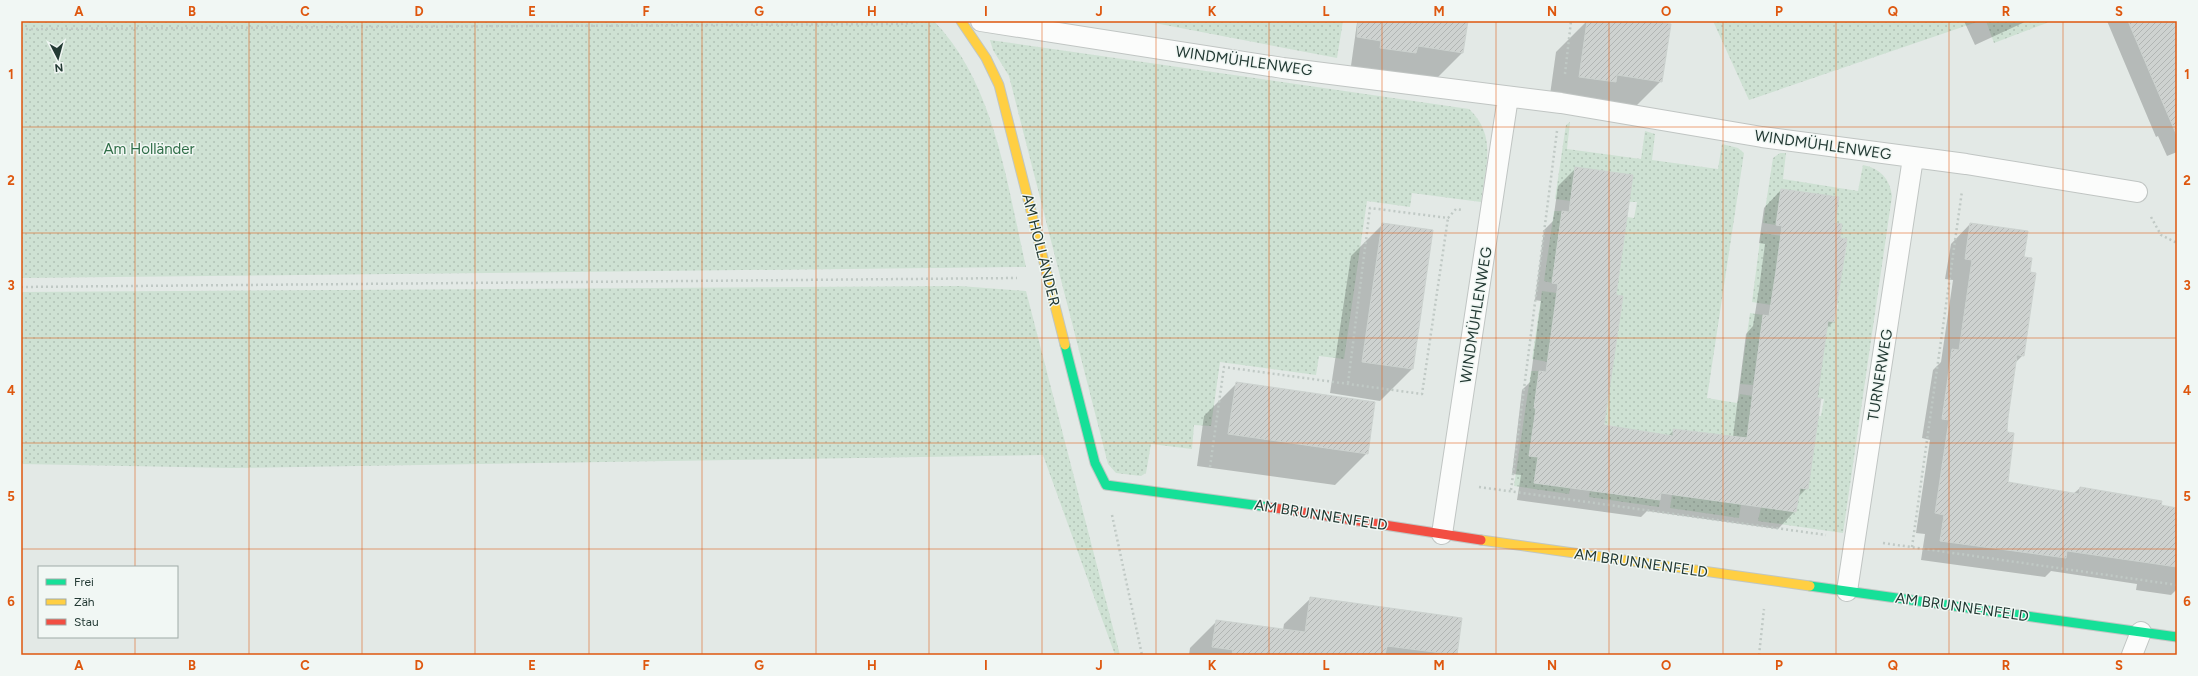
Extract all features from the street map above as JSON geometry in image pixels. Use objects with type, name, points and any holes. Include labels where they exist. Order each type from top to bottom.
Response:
[{"type":"street","name":"AM HOLLÄNDER","points":[[961,21],[986,58],[999,85],[1095,463],[1106,485]]},
{"type":"street","name":"AM BRUNNENFELD","points":[[1106,485],[1205,498],[1768,581],[2177,637]]},
{"type":"lane","name":"WINDMÜHLENWEG","points":[[982,21],[1283,68],[1561,103],[1762,137],[1966,164],[2138,192]]},
{"type":"lane","name":"WINDMÜHLENWEG","points":[[1442,534],[1508,97]]},
{"type":"lane","name":"TURNERWEG","points":[[1847,591],[1913,158]]},
{"type":"lane","points":[[2132,655],[2141,632]]},
{"type":"path","points":[[21,29],[902,24],[926,21]]},
{"type":"path","points":[[1510,490],[1571,21]]},
{"type":"path","points":[[1912,547],[1966,164]]},
{"type":"path","points":[[2138,192],[2162,235],[2177,243]]},
{"type":"path","points":[[1348,383],[1370,208],[1448,218]]},
{"type":"path","points":[[1205,498],[1224,367],[1422,394],[1448,218],[1456,209],[1491,212]]},
{"type":"path","points":[[21,287],[1048,278]]},
{"type":"path","points":[[1450,484],[1510,490],[2177,585]]},
{"type":"path","points":[[1106,485],[1142,655]]},
{"type":"path","points":[[1759,655],[1768,581]]},
{"type":"green space","name":"Am Holländer","points":[[21,21],[934,21],[955,46],[971,74],[985,105],[1005,170],[1026,267],[21,278]]},
{"type":"green space","points":[[1144,21],[1343,21],[1337,58]]},
{"type":"green space","points":[[1713,21],[1980,21],[1749,100]]},
{"type":"green space","points":[[1986,21],[2052,21],[1994,43]]},
{"type":"green space","points":[[990,40],[1469,109],[1478,119],[1484,130],[1487,141],[1487,165],[1481,202],[1412,193],[1410,207],[1367,201],[1344,359],[1319,356],[1316,375],[1220,362],[1211,426],[1194,425],[1192,449],[1151,444],[1146,473],[1141,476],[1116,473],[1108,464],[1009,76],[993,50]]},
{"type":"green space","points":[[1570,122],[1567,149],[1641,159],[1645,131],[1655,134],[1652,160],[1718,169],[1722,144],[1738,148],[1744,153],[1707,398],[1737,403],[1740,394],[1759,397],[1747,438],[1735,436],[1734,444],[1673,429],[1673,436],[1659,434],[1613,434],[1614,426],[1602,424],[1613,312],[1621,313],[1623,296],[1616,295],[1627,217],[1634,218],[1637,202],[1571,201],[1555,199],[1566,125]]},
{"type":"green space","points":[[1780,153],[1786,153],[1783,179],[1858,191],[1863,165],[1869,166],[1883,175],[1889,184],[1892,196],[1843,533],[1758,521],[1761,507],[1800,488],[1815,415],[1821,416],[1824,399],[1817,398],[1820,334],[1826,335],[1828,321],[1835,321],[1838,305],[1831,304],[1838,255],[1845,256],[1847,240],[1840,238],[1842,224],[1835,223],[1781,189],[1776,225],[1763,223],[1773,158]]},
{"type":"green space","points":[[1554,211],[1562,211],[1552,283],[1544,281]]},
{"type":"green space","points":[[1761,233],[1781,236],[1771,305],[1752,302]]},
{"type":"green space","points":[[960,286],[1026,291],[1120,655],[1115,655],[1043,455],[233,468],[21,464],[21,292]]},
{"type":"green space","points":[[1542,291],[1557,293],[1548,362],[1532,359]]},
{"type":"green space","points":[[1750,313],[1763,315],[1753,385],[1740,384]]},
{"type":"green space","points":[[1531,371],[1539,371],[1534,408],[1545,409],[1533,428],[1529,456],[1538,457],[1534,482],[1570,488],[1569,494],[1514,486]]},
{"type":"green space","points":[[1590,491],[1660,500],[1659,507],[1589,497]]},
{"type":"green space","points":[[1672,495],[1741,504],[1739,518],[1670,508]]},
{"type":"building","points":[[1358,21],[1468,21],[1463,53],[1418,46],[1416,53],[1380,48],[1381,41],[1357,37]]},
{"type":"building","points":[[1587,21],[1650,21],[1671,24],[1662,82],[1617,75],[1616,82],[1579,77]]},
{"type":"building","points":[[2128,21],[2177,21],[2177,136],[2147,66]]},
{"type":"building","points":[[1575,167],[1633,175],[1616,295],[1623,296],[1604,425],[1673,436],[1673,429],[1747,438],[1763,315],[1769,316],[1776,271],[1782,226],[1776,225],[1781,189],[1839,197],[1835,223],[1842,224],[1840,238],[1847,239],[1834,322],[1828,321],[1817,398],[1821,398],[1808,489],[1800,488],[1796,512],[1661,493],[1660,500],[1534,483],[1538,457],[1529,456],[1536,408],[1534,408],[1539,371],[1546,372],[1558,284],[1552,283],[1562,211],[1569,212]]},
{"type":"building","points":[[1382,223],[1433,230],[1413,369],[1362,362]]},
{"type":"building","points":[[1970,223],[2028,231],[2024,257],[2032,258],[2030,272],[2036,273],[2024,356],[2017,355],[2008,418],[2007,432],[2014,433],[2008,482],[2079,494],[2080,487],[2162,501],[2161,505],[2177,508],[2177,567],[2067,551],[2066,558],[1940,541],[1944,515],[1935,513],[1949,420],[1942,419],[1952,349],[1959,350],[1972,260],[1965,259]]},
{"type":"building","points":[[1236,382],[1375,402],[1368,454],[1228,434]]},
{"type":"building","points":[[1310,597],[1462,618],[1457,655],[1387,646],[1385,655],[1232,655],[1233,650],[1212,647],[1216,620],[1305,632]]},
{"type":"traffic: fast","points":[[1065,345],[1095,463],[1106,485],[1268,507]]},
{"type":"traffic: fast","points":[[1810,586],[2177,637]]},
{"type":"traffic: slow","points":[[961,21],[986,58],[999,85],[1065,345]]},
{"type":"traffic: slow","points":[[1481,540],[1810,586]]},
{"type":"traffic: jam","points":[[1268,507],[1481,540]]}]
